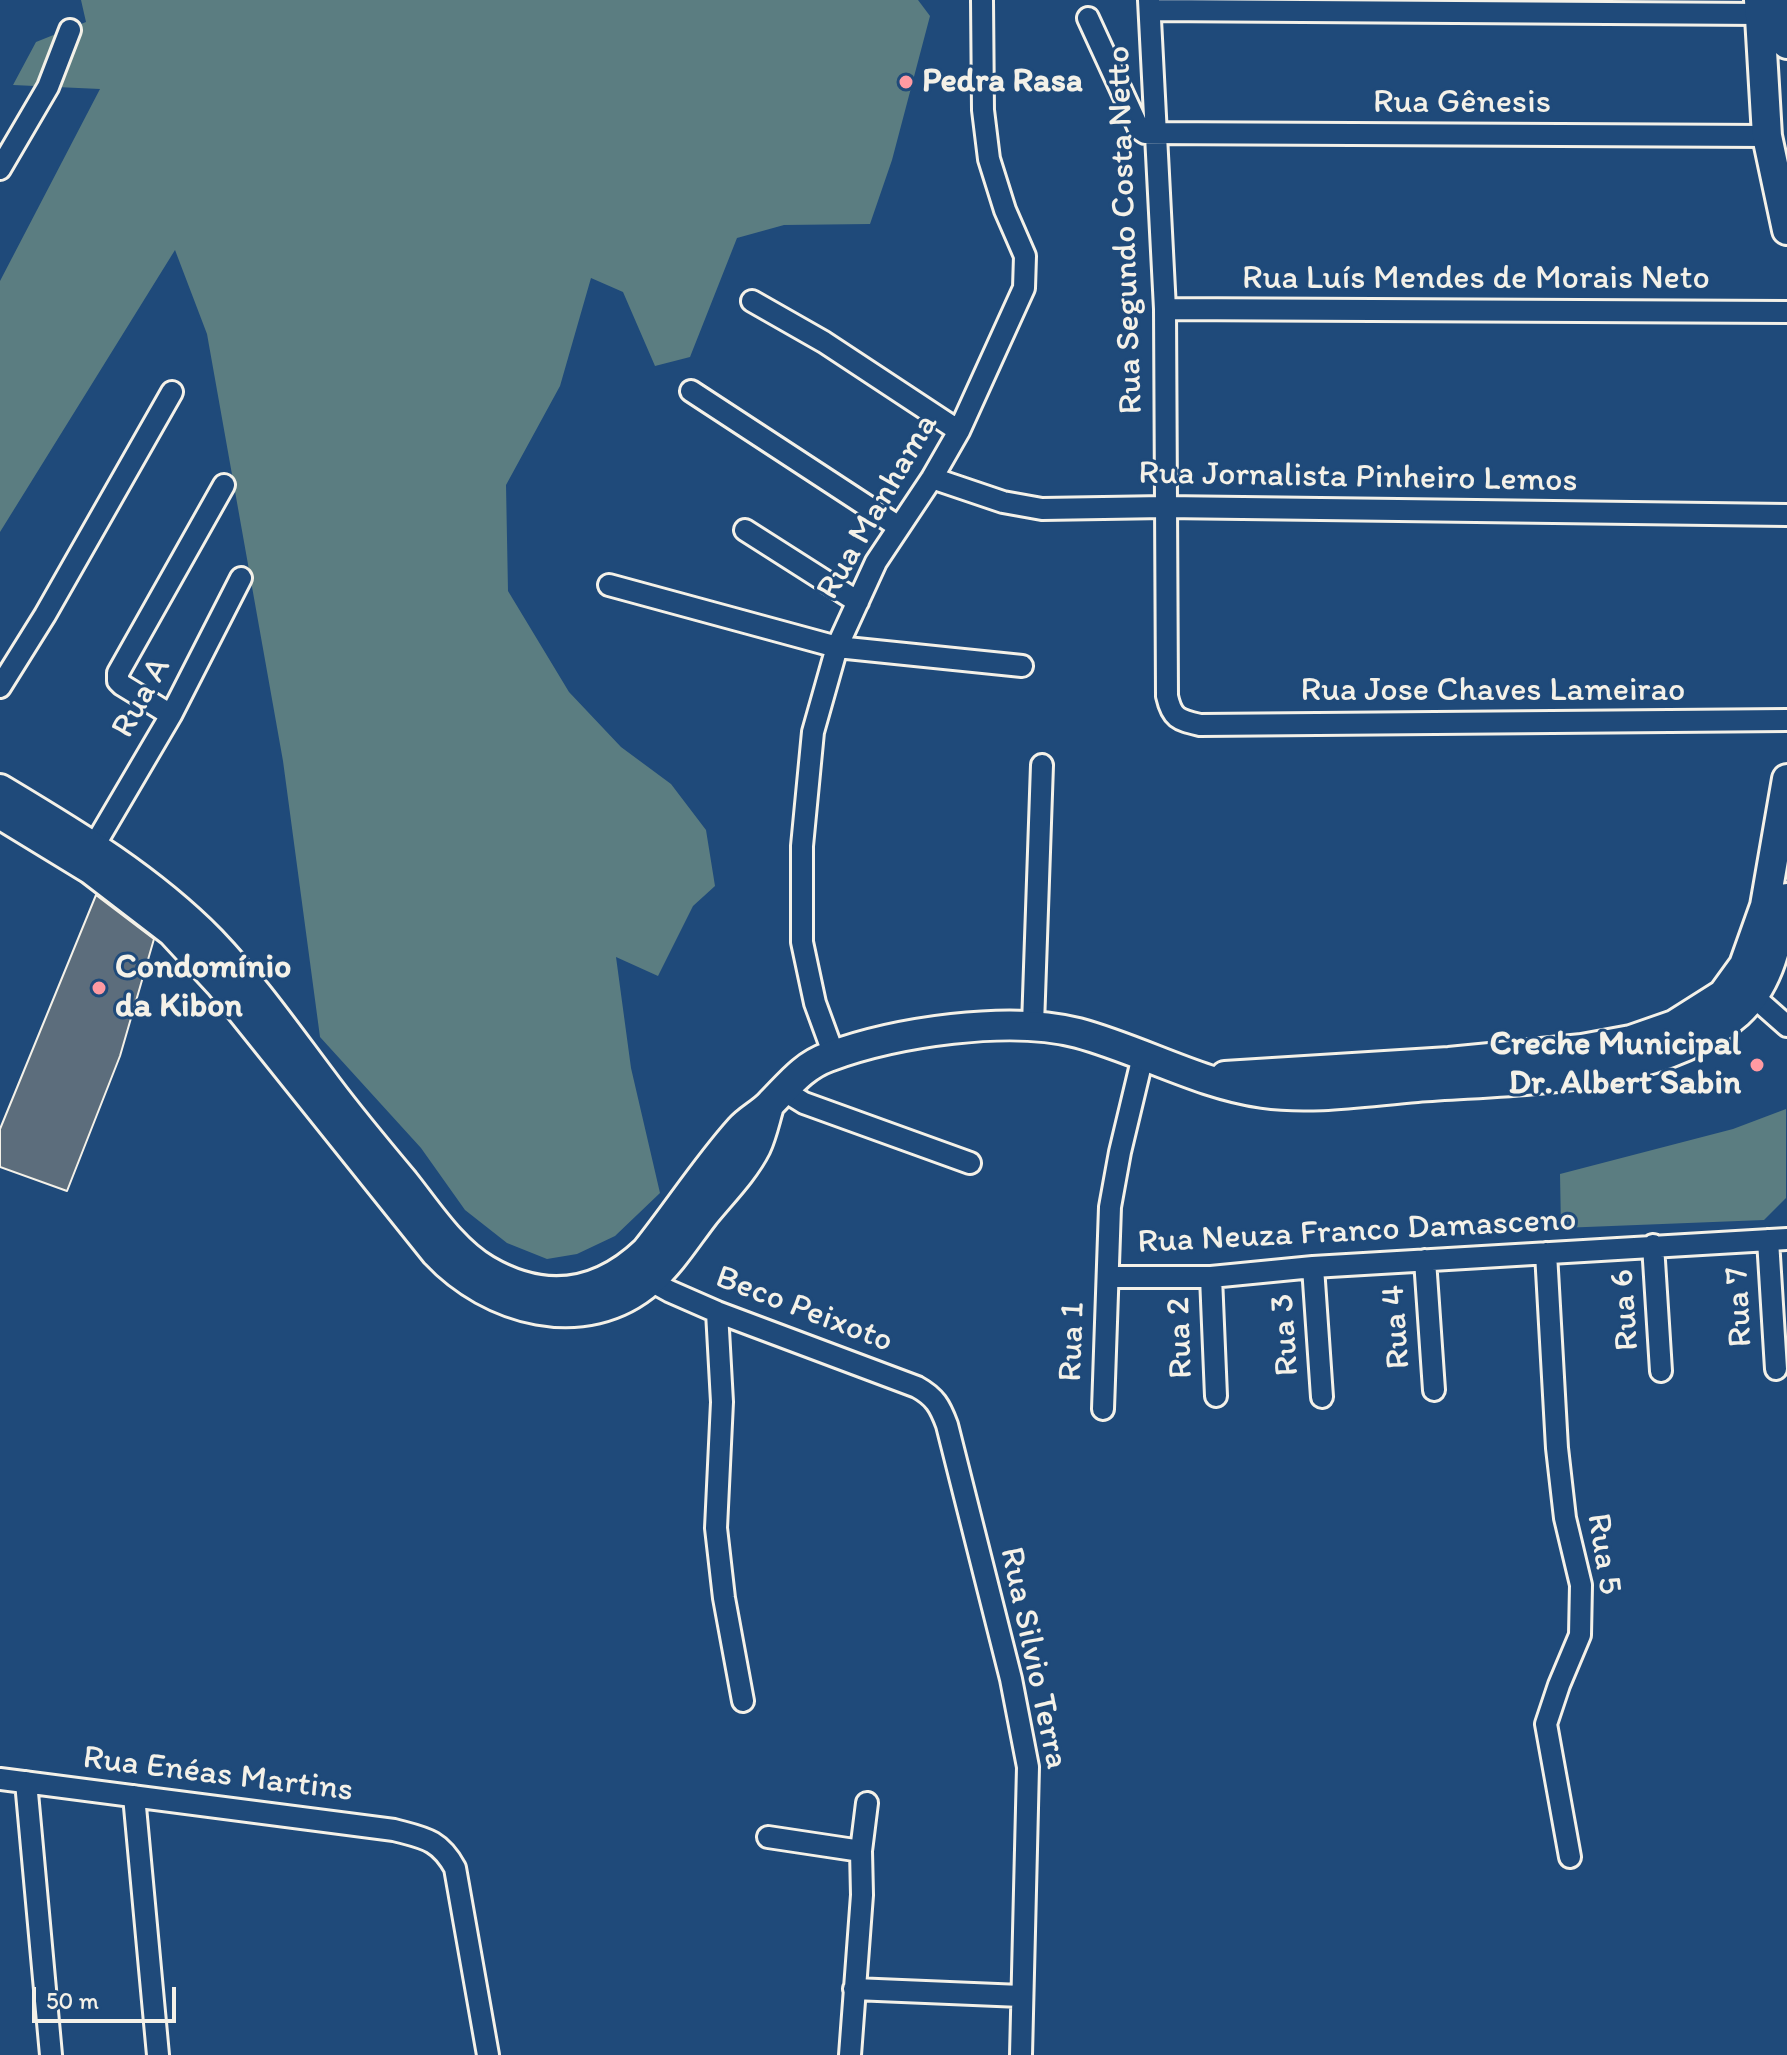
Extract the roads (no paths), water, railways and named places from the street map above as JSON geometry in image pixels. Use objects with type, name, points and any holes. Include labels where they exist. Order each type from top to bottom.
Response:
[{"type":"main road","points":[[1777,16],[1767,136],[1787,230]]},
{"type":"main road","points":[[1530,1066],[1651,1034],[1697,1012],[1730,987],[1744,965],[1765,906],[1787,779]]},
{"type":"main road","points":[[0,789],[94,846],[162,895],[212,943],[293,1040],[320,1095]]},
{"type":"main road","points":[[0,814],[90,869],[166,926],[462,1252],[487,1270],[527,1287],[560,1291],[649,1280],[646,1251],[742,1126],[802,1071],[834,1055],[881,1041],[1003,1024],[1033,1025],[1079,1034],[1209,1078],[1449,1062],[1621,1068],[1659,1057],[1715,1030],[1739,1012],[1753,996],[1771,963],[1787,898]]},
{"type":"street","name":"Rua Manhama","points":[[834,1055],[815,1003],[802,942],[802,846],[813,732],[837,647],[876,562],[959,431],[1024,288],[1025,256],[1005,210],[989,159],[983,110],[982,0]]},
{"type":"street","points":[[1150,5],[1777,16]]},
{"type":"street","name":"Rua Segundo Costa Netto","points":[[1150,5],[1165,309],[1167,696],[1170,711],[1180,720],[1200,725]]},
{"type":"street","points":[[1088,18],[1139,129],[1145,133],[1157,133]]},
{"type":"street","points":[[0,169],[48,87],[70,30]]},
{"type":"street","name":"Rua Gênesis","points":[[1157,133],[1767,136]]},
{"type":"street","points":[[752,301],[824,342],[959,431]]},
{"type":"street","name":"Rua Luís Mendes de Morais Neto","points":[[1165,309],[1787,312]]},
{"type":"street","points":[[691,391],[899,527]]},
{"type":"street","points":[[0,687],[45,615],[172,392]]},
{"type":"street","name":"Rua Jornalista Pinheiro Lemos","points":[[932,478],[1003,502],[1042,509],[1165,507],[1787,515]]},
{"type":"street","points":[[171,715],[122,685],[118,681],[118,673],[224,485]]},
{"type":"street","points":[[745,530],[858,602]]},
{"type":"street","name":"Rua A","points":[[94,846],[171,715],[241,578]]},
{"type":"street","points":[[609,585],[837,647],[1022,666]]},
{"type":"street","name":"Rua Jose Chaves Lameirao","points":[[1200,725],[1787,720]]},
{"type":"street","points":[[1033,1025],[1042,765]]},
{"type":"street","points":[[1753,996],[1787,1026]]},
{"type":"street","name":"Rua Neuza Franco Damasceno","points":[[1143,1056],[1112,1196],[1108,1277],[1211,1277],[1313,1267],[1778,1240]]},
{"type":"street","points":[[776,1098],[804,1103],[970,1163]]},
{"type":"street","name":"Rua 7","points":[[1776,1369],[1778,1240]]},
{"type":"street","name":"Rua 6","points":[[1653,1245],[1661,1371]]},
{"type":"street","name":"Rua 5","points":[[1546,1253],[1557,1448],[1565,1518],[1581,1585],[1580,1635],[1546,1724],[1570,1857]]},
{"type":"street","name":"Rua 4","points":[[1425,1260],[1434,1390]]},
{"type":"street","name":"Rua 3","points":[[1313,1267],[1322,1397]]},
{"type":"street","name":"Rua 1","points":[[1103,1409],[1108,1277]]},
{"type":"street","name":"Rua 2","points":[[1211,1277],[1216,1396]]},
{"type":"street","name":"Beco Peixoto","points":[[649,1280],[717,1312],[917,1387]]},
{"type":"street","points":[[717,1312],[722,1402],[716,1528],[724,1598],[743,1701]]},
{"type":"street","name":"Rua Silvio Terra","points":[[917,1387],[932,1395],[947,1425],[1011,1679],[1028,1767],[1021,2055]]},
{"type":"street","name":"Rua Enéas Martins","points":[[0,1779],[394,1830],[426,1839],[445,1851],[455,1868],[488,2055]]},
{"type":"street","points":[[26,1782],[51,2055]]},
{"type":"street","points":[[134,1796],[158,2055]]},
{"type":"street","points":[[850,2055],[862,1895],[861,1851],[867,1803]]},
{"type":"street","points":[[768,1837],[861,1851]]},
{"type":"street","points":[[854,1989],[1021,1996]]},
{"type":"place","name":"Pedra Rasa","points":[[906,82]]},
{"type":"place","name":"Condomínio da Kibon","points":[[99,988]]},
{"type":"place","name":"Creche Municipal Dr. Albert Sabin","points":[[1757,1065]]}]
